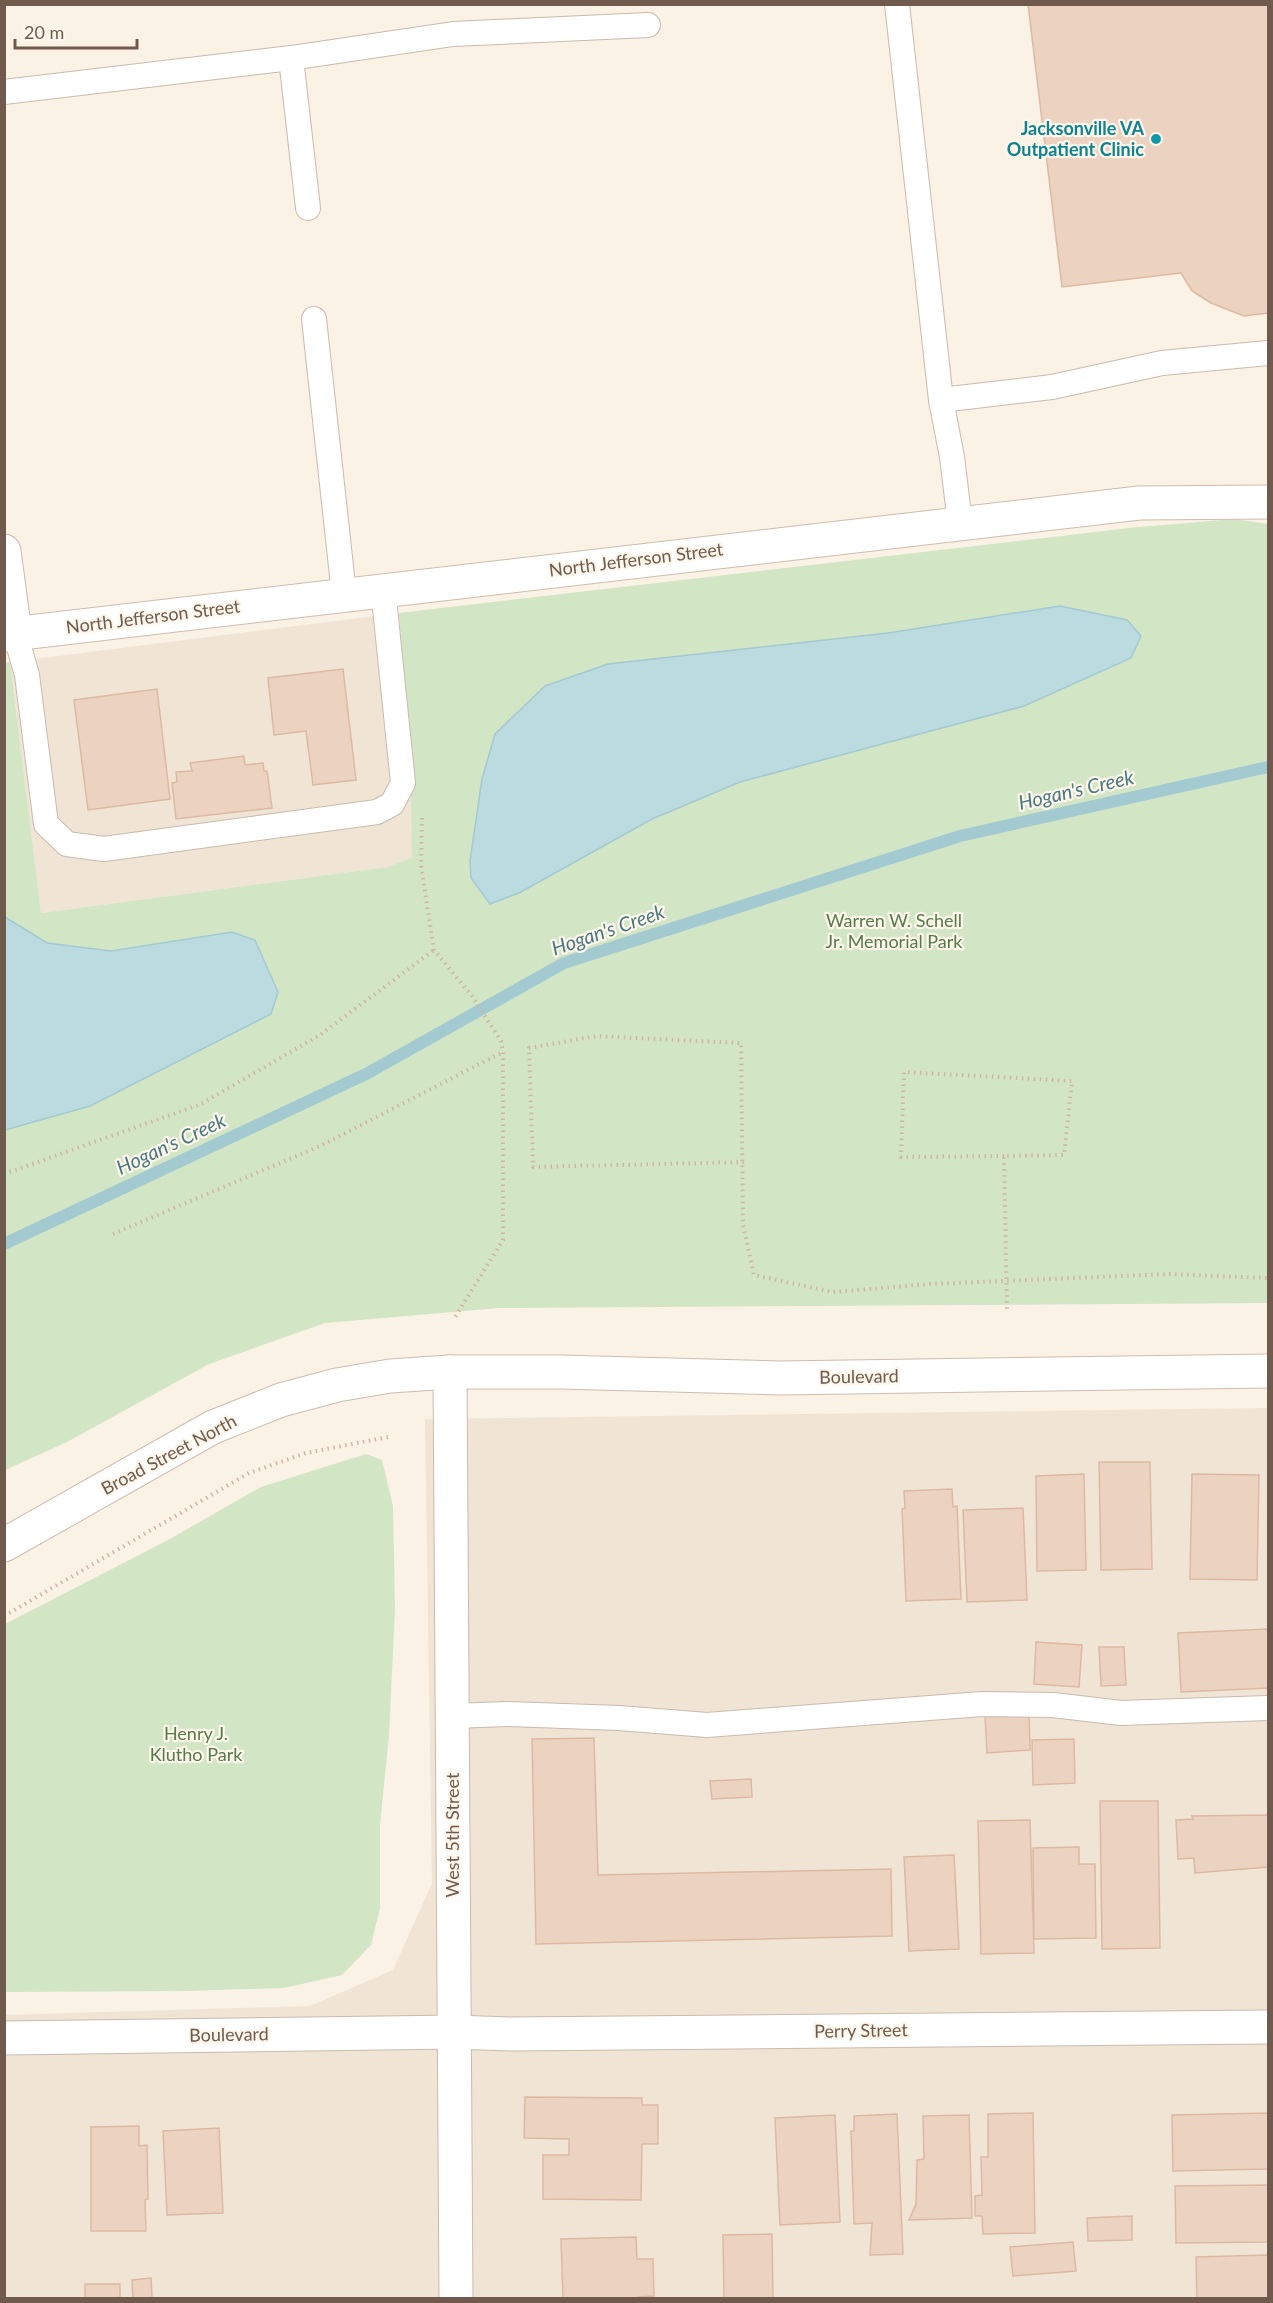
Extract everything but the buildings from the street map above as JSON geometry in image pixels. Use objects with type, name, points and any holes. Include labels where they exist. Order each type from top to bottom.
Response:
[{"type":"street","name":"North Jefferson Street","points":[[10,634],[1139,503],[1269,502]]},
{"type":"street","points":[[4,551],[10,634]]},
{"type":"street","name":"Boulevard","points":[[450,1372],[561,1372],[780,1378],[1269,1371]]},
{"type":"street","name":"Broad Street North","points":[[4,1545],[213,1427],[281,1400],[337,1385],[390,1376],[450,1372]]},
{"type":"street","name":"West 5th Street","points":[[450,1372],[456,2298]]},
{"type":"street","name":"Perry Street","points":[[454,2032],[523,2034],[1269,2027]]},
{"type":"street","name":"Boulevard","points":[[4,2038],[454,2032]]},
{"type":"lane","points":[[897,4],[941,400],[952,457],[960,523]]},
{"type":"lane","points":[[4,92],[291,57],[453,34],[648,25]]},
{"type":"lane","points":[[291,57],[308,208]]},
{"type":"lane","points":[[314,319],[344,594]]},
{"type":"lane","points":[[941,400],[1052,387],[1162,363],[1269,353]]},
{"type":"lane","points":[[10,634],[27,675],[46,824],[68,844],[104,849],[377,812],[392,804],[403,783],[383,589]]},
{"type":"lane","points":[[452,1716],[508,1714],[706,1725],[982,1704],[1053,1705],[1121,1713],[1269,1708]]},
{"type":"path","points":[[423,806],[422,866],[434,950],[472,996],[501,1041],[503,1053],[503,1240],[455,1317]]},
{"type":"path","points":[[4,1174],[199,1105],[320,1035],[434,950]]},
{"type":"path","points":[[744,1162],[533,1167],[529,1048],[596,1036],[741,1043],[744,1162],[743,1225],[754,1275],[833,1292],[930,1284],[1172,1274],[1269,1278]]},
{"type":"path","points":[[113,1234],[320,1146],[503,1053]]},
{"type":"path","points":[[904,1072],[1072,1081],[1064,1155],[1004,1156],[901,1157],[904,1072]]},
{"type":"path","points":[[1004,1156],[1007,1313]]},
{"type":"path","points":[[4,1616],[249,1473],[306,1453],[388,1437]]},
{"type":"shaded area","points":[[399,613],[410,749],[413,858],[388,867],[41,913],[10,662]]},
{"type":"shaded area","points":[[1268,1408],[1268,2298],[5,2298],[4,2015],[310,2006],[393,1970],[432,1883],[425,1419]]},
{"type":"green space","name":"Warren W. Schell Jr. Memorial Park","points":[[1233,519],[1268,524],[1268,1303],[499,1308],[325,1323],[209,1364],[67,1442],[5,1470],[4,663],[10,662],[41,913],[388,867],[412,858],[410,749],[399,613],[1129,528]]},
{"type":"green space","name":"Henry J. Klutho Park","points":[[366,1454],[382,1460],[393,1506],[395,1609],[389,1735],[380,1825],[380,1908],[371,1945],[342,1975],[284,1988],[5,1992],[5,1624],[168,1540],[261,1487]]},
{"type":"water","points":[[1060,606],[1127,620],[1141,636],[1131,658],[1024,706],[740,782],[652,819],[519,893],[490,904],[471,878],[470,861],[482,779],[495,734],[545,686],[608,664],[888,633]]},
{"type":"water","points":[[5,917],[47,943],[111,951],[232,932],[255,940],[278,992],[271,1014],[90,1106],[5,1130]]},
{"type":"waterway","name":"Hogan's Creek","points":[[4,1244],[366,1074],[564,963],[960,836],[1268,767]]},
{"type":"place","name":"Jacksonville VA Outpatient Clinic","points":[[1156,139]]}]
